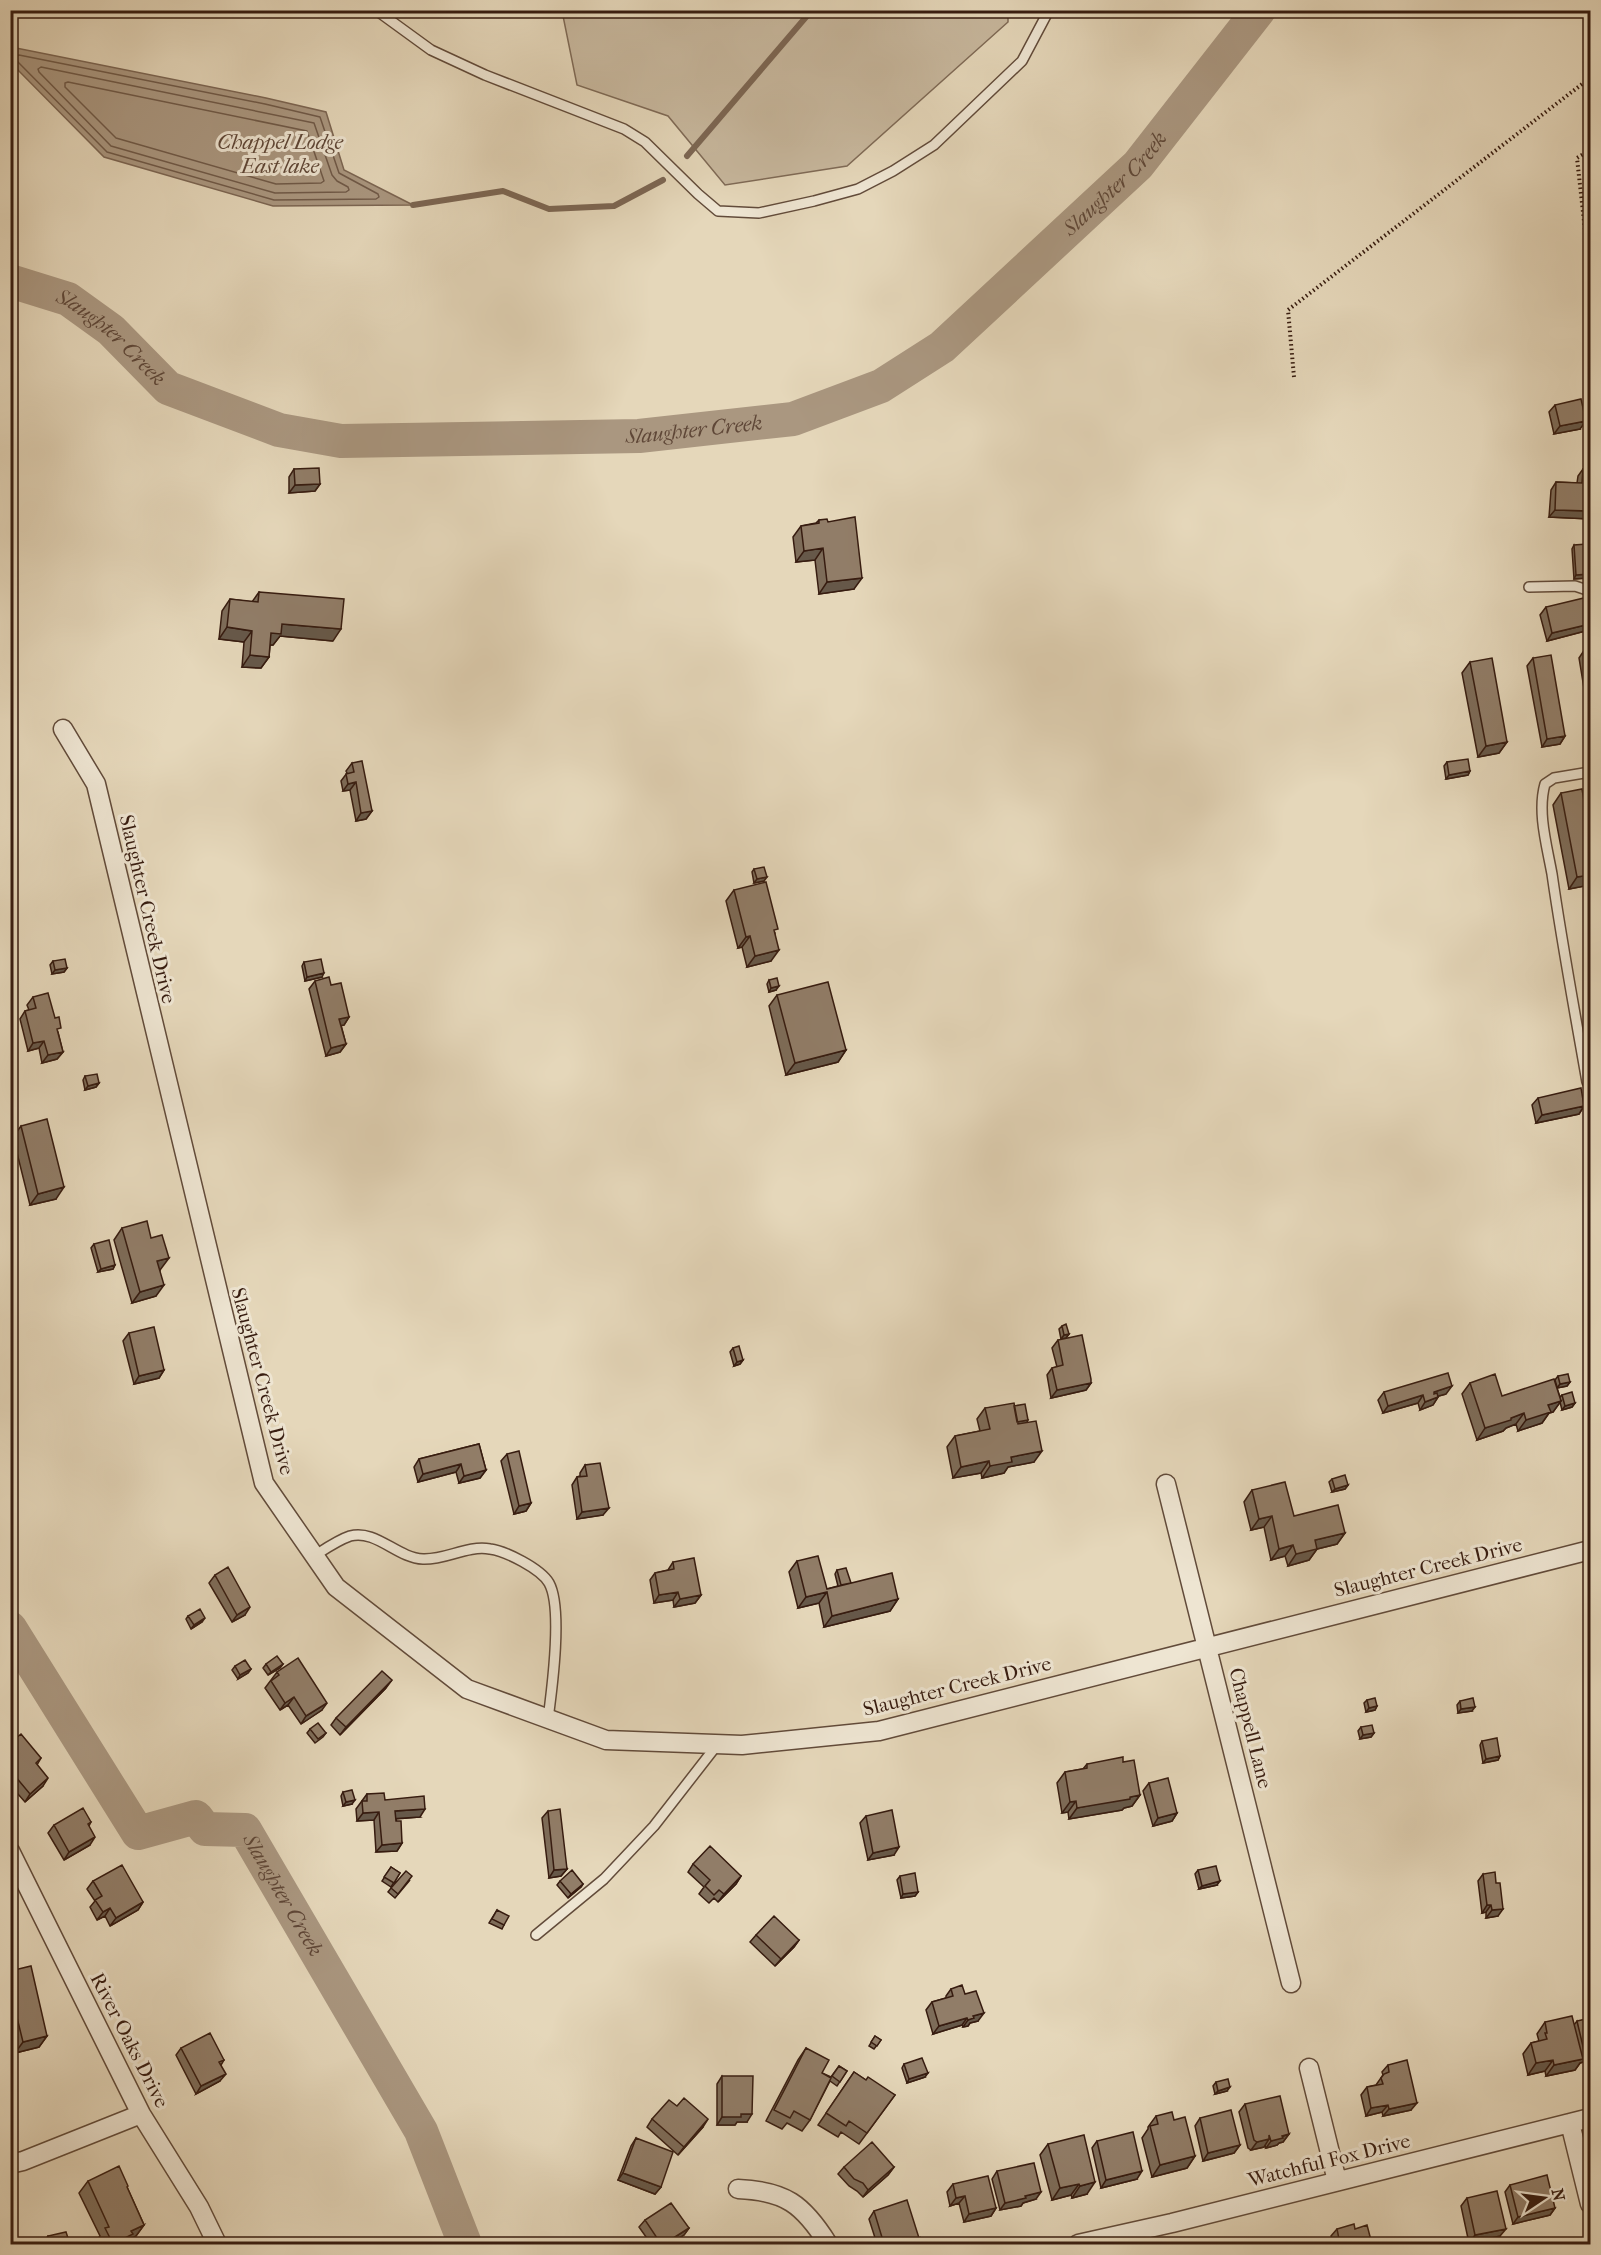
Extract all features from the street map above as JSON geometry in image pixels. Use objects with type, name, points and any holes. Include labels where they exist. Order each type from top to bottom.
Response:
[{"type":"street","name":"Slaughter Creek Drive","points":[[63,729],[96,784],[264,1483],[336,1587],[467,1689],[606,1740],[742,1745],[879,1731],[1590,1550]]},
{"type":"street","name":"Chappell Lane","points":[[1166,1484],[1291,1983]]},
{"type":"street","name":"River Oaks Drive","points":[[10,1851],[141,2114],[199,2207],[217,2244]]},
{"type":"street","points":[[1309,2068],[1336,2181]]},
{"type":"street","points":[[10,2164],[24,2161],[141,2114]]},
{"type":"street","name":"Watchful Fox Drive","points":[[1078,2244],[1172,2223],[1590,2118]]},
{"type":"street","points":[[1570,2123],[1590,2204]]},
{"type":"street","points":[[738,2189],[764,2190],[788,2199],[799,2207],[819,2229],[828,2244]]},
{"type":"lane","points":[[376,10],[441,55],[484,75],[631,134],[645,142],[718,211],[759,213],[858,189],[893,171],[934,145],[1022,61],[1049,10]]},
{"type":"lane","points":[[1529,587],[1575,586],[1590,591]]},
{"type":"lane","points":[[1587,1082],[1559,924],[1542,795],[1545,784],[1554,778],[1590,771]]},
{"type":"lane","points":[[314,1556],[350,1536],[364,1534],[403,1555],[423,1559],[472,1548],[491,1549],[513,1557],[538,1572],[548,1582],[554,1597],[556,1617],[548,1719]]},
{"type":"lane","points":[[536,1935],[604,1879],[654,1826],[717,1745]]},
{"type":"path","points":[[1294,377],[1288,310],[1590,78]]},
{"type":"path","points":[[1590,150],[1576,158],[1585,230],[1590,240]]},
{"type":"shaded area","points":[[1008,10],[1008,22],[847,166],[725,185],[668,116],[577,85],[562,11]]},
{"type":"water","name":"Chappel Lodge East lake","points":[[11,47],[326,112],[344,170],[413,205],[273,206],[104,157],[11,63]]},
{"type":"building","points":[[1581,399],[1586,421],[1560,426],[1555,405]]},
{"type":"building","points":[[319,468],[320,484],[295,485],[294,469]]},
{"type":"building","points":[[1583,469],[1590,469],[1590,511],[1555,510],[1556,482],[1582,483]]},
{"type":"building","points":[[855,517],[862,578],[827,582],[823,548],[804,551],[801,526],[819,523],[819,520],[827,519],[828,522]]},
{"type":"building","points":[[1587,544],[1589,574],[1576,575],[1574,545]]},
{"type":"building","points":[[259,592],[344,599],[341,629],[282,624],[281,634],[271,633],[269,657],[250,655],[252,631],[227,627],[230,599],[258,602]]},
{"type":"building","points":[[1588,597],[1590,624],[1552,633],[1546,607]]},
{"type":"building","points":[[1587,646],[1590,646],[1590,667]]},
{"type":"building","points":[[1551,655],[1565,736],[1547,739],[1533,658]]},
{"type":"building","points":[[1492,658],[1507,742],[1486,746],[1470,662]]},
{"type":"building","points":[[1468,759],[1470,771],[1449,775],[1447,762]]},
{"type":"building","points":[[362,761],[372,811],[361,813],[356,782],[348,784],[346,774],[354,772],[352,763]]},
{"type":"building","points":[[1590,787],[1590,815],[1585,788]]},
{"type":"building","points":[[1582,789],[1590,835],[1590,875],[1577,877],[1561,793]]},
{"type":"building","points":[[764,867],[767,877],[757,879],[754,869]]},
{"type":"building","points":[[766,882],[778,929],[774,930],[779,950],[755,956],[750,936],[746,937],[734,890]]},
{"type":"building","points":[[65,959],[67,968],[55,970],[53,961]]},
{"type":"building","points":[[321,959],[324,973],[307,977],[304,962]]},
{"type":"building","points":[[329,977],[331,985],[341,983],[349,1017],[339,1019],[346,1044],[331,1048],[315,981]]},
{"type":"building","points":[[777,978],[779,986],[771,988],[769,980]]},
{"type":"building","points":[[828,982],[846,1050],[795,1063],[777,995]]},
{"type":"building","points":[[48,993],[55,1018],[59,1017],[61,1028],[57,1029],[63,1052],[48,1055],[44,1041],[33,1043],[25,1011],[36,1008],[33,997]]},
{"type":"building","points":[[97,1074],[99,1083],[88,1086],[85,1076]]},
{"type":"building","points":[[1581,1088],[1584,1106],[1542,1115],[1538,1098]]},
{"type":"building","points":[[47,1119],[64,1187],[38,1194],[21,1126]]},
{"type":"building","points":[[147,1221],[151,1238],[162,1235],[169,1258],[157,1261],[164,1285],[140,1292],[122,1228]]},
{"type":"building","points":[[109,1240],[115,1265],[101,1269],[94,1244]]},
{"type":"building","points":[[1066,1324],[1069,1334],[1064,1335],[1062,1326]]},
{"type":"building","points":[[154,1327],[164,1370],[139,1376],[129,1333]]},
{"type":"building","points":[[1082,1335],[1091,1383],[1057,1390],[1052,1368],[1063,1365],[1058,1340]]},
{"type":"building","points":[[739,1346],[743,1360],[737,1362],[733,1348]]},
{"type":"building","points":[[1448,1373],[1452,1386],[1434,1392],[1438,1397],[1425,1402],[1423,1395],[1388,1406],[1384,1392]]},
{"type":"building","points":[[1495,1374],[1502,1396],[1554,1379],[1561,1401],[1548,1405],[1551,1412],[1526,1420],[1524,1413],[1511,1420],[1485,1428],[1470,1383]]},
{"type":"building","points":[[1568,1374],[1570,1382],[1560,1384],[1558,1376]]},
{"type":"building","points":[[1572,1392],[1575,1403],[1565,1406],[1562,1395]]},
{"type":"building","points":[[1014,1403],[1018,1424],[1036,1421],[1042,1451],[1011,1457],[1012,1462],[990,1466],[989,1461],[961,1467],[955,1436],[990,1429],[985,1408]]},
{"type":"building","points":[[1025,1404],[1028,1420],[1017,1422],[1014,1406]]},
{"type":"building","points":[[479,1444],[486,1470],[464,1476],[461,1464],[423,1474],[419,1459]]},
{"type":"building","points":[[519,1451],[531,1503],[519,1506],[507,1454]]},
{"type":"building","points":[[600,1463],[609,1508],[582,1512],[577,1477],[587,1476],[585,1465]]},
{"type":"building","points":[[1345,1475],[1348,1485],[1335,1489],[1332,1479]]},
{"type":"building","points":[[1285,1482],[1294,1516],[1338,1505],[1345,1533],[1315,1540],[1317,1549],[1296,1554],[1293,1545],[1279,1549],[1272,1516],[1259,1519],[1252,1490]]},
{"type":"building","points":[[818,1556],[827,1589],[892,1573],[898,1599],[832,1616],[827,1592],[806,1597],[797,1561]]},
{"type":"building","points":[[694,1558],[701,1595],[680,1599],[678,1592],[659,1595],[655,1573],[674,1569],[673,1562]]},
{"type":"building","points":[[228,1567],[250,1607],[237,1615],[215,1575]]},
{"type":"building","points":[[846,1568],[851,1583],[841,1585],[837,1570]]},
{"type":"building","points":[[200,1609],[205,1618],[194,1625],[188,1616]]},
{"type":"building","points":[[277,1656],[283,1664],[271,1672],[266,1664]]},
{"type":"building","points":[[298,1658],[327,1703],[306,1716],[294,1697],[285,1703],[271,1681],[279,1675],[277,1672]]},
{"type":"building","points":[[245,1660],[251,1669],[240,1675],[235,1666]]},
{"type":"building","points":[[382,1671],[392,1680],[346,1727],[336,1718]]},
{"type":"building","points":[[1375,1698],[1377,1706],[1369,1708],[1367,1700]]},
{"type":"building","points":[[1473,1698],[1475,1707],[1461,1709],[1460,1701]]},
{"type":"building","points":[[318,1723],[326,1733],[318,1739],[310,1729]]},
{"type":"building","points":[[1372,1725],[1374,1733],[1363,1735],[1361,1727]]},
{"type":"building","points":[[21,1734],[41,1758],[36,1763],[48,1778],[30,1794],[10,1770],[10,1743]]},
{"type":"building","points":[[1497,1738],[1500,1756],[1486,1759],[1482,1741]]},
{"type":"building","points":[[1123,1757],[1123,1762],[1134,1760],[1140,1795],[1130,1797],[1130,1799],[1077,1808],[1076,1801],[1070,1802],[1065,1772],[1087,1768],[1087,1764]]},
{"type":"building","points":[[1168,1778],[1177,1813],[1158,1818],[1149,1783]]},
{"type":"building","points":[[352,1790],[355,1800],[346,1802],[343,1792]]},
{"type":"building","points":[[384,1793],[385,1800],[424,1796],[425,1809],[395,1811],[396,1821],[401,1821],[402,1843],[382,1845],[379,1812],[363,1813],[362,1801],[367,1801],[367,1794]]},
{"type":"building","points":[[83,1808],[91,1822],[88,1824],[95,1837],[69,1852],[54,1825]]},
{"type":"building","points":[[560,1809],[567,1869],[554,1870],[548,1811]]},
{"type":"building","points":[[892,1810],[899,1847],[873,1853],[866,1816]]},
{"type":"building","points":[[710,1846],[741,1876],[724,1894],[719,1890],[714,1895],[705,1886],[710,1880],[693,1864]]},
{"type":"building","points":[[122,1865],[143,1902],[116,1918],[110,1908],[103,1912],[95,1900],[102,1896],[93,1881]]},
{"type":"building","points":[[1216,1866],[1220,1881],[1202,1886],[1198,1870]]},
{"type":"building","points":[[391,1867],[400,1873],[394,1883],[384,1877]]},
{"type":"building","points":[[572,1870],[583,1884],[571,1894],[560,1881]]},
{"type":"building","points":[[406,1871],[412,1876],[398,1894],[391,1888]]},
{"type":"building","points":[[1495,1872],[1496,1883],[1500,1883],[1503,1909],[1492,1910],[1491,1905],[1487,1905],[1483,1874]]},
{"type":"building","points":[[915,1873],[918,1892],[903,1894],[900,1876]]},
{"type":"building","points":[[497,1910],[509,1916],[504,1925],[492,1919]]},
{"type":"building","points":[[774,1916],[799,1940],[781,1959],[756,1935]]},
{"type":"building","points":[[31,1966],[47,2036],[23,2042],[10,1989],[10,1971]]},
{"type":"building","points":[[962,1985],[965,1994],[976,1991],[984,2013],[968,2020],[967,2018],[939,2026],[932,2002],[953,1996],[951,1989]]},
{"type":"building","points":[[1572,2016],[1583,2059],[1554,2065],[1553,2060],[1536,2063],[1531,2043],[1547,2039],[1545,2022]]},
{"type":"building","points":[[1590,2018],[1590,2054],[1585,2055],[1577,2021]]},
{"type":"building","points":[[210,2033],[224,2060],[219,2062],[226,2074],[201,2086],[181,2048]]},
{"type":"building","points":[[875,2036],[881,2040],[877,2046],[871,2042]]},
{"type":"building","points":[[806,2048],[829,2060],[822,2073],[831,2078],[810,2120],[794,2111],[790,2118],[774,2110]]},
{"type":"building","points":[[922,2058],[928,2073],[909,2079],[904,2064]]},
{"type":"building","points":[[1407,2060],[1417,2103],[1389,2109],[1388,2105],[1371,2108],[1367,2087],[1383,2084],[1381,2078],[1389,2072],[1388,2065]]},
{"type":"building","points":[[839,2066],[847,2071],[840,2082],[832,2076]]},
{"type":"building","points":[[854,2072],[866,2080],[868,2077],[895,2095],[867,2133],[849,2121],[846,2126],[826,2113]]},
{"type":"building","points":[[722,2076],[753,2076],[752,2114],[741,2114],[741,2117],[722,2117]]},
{"type":"building","points":[[1228,2079],[1230,2087],[1218,2091],[1216,2082]]},
{"type":"building","points":[[1280,2096],[1289,2134],[1271,2141],[1269,2135],[1269,2139],[1257,2142],[1254,2140],[1245,2104]]},
{"type":"building","points":[[684,2098],[708,2119],[684,2147],[652,2119],[669,2100],[677,2106]]},
{"type":"building","points":[[1231,2110],[1240,2145],[1208,2153],[1200,2118]]},
{"type":"building","points":[[1172,2112],[1174,2120],[1185,2117],[1195,2156],[1160,2165],[1150,2126],[1158,2124],[1156,2116]]},
{"type":"building","points":[[1133,2132],[1142,2171],[1106,2180],[1097,2141]]},
{"type":"building","points":[[1084,2135],[1095,2182],[1060,2188],[1048,2144]]},
{"type":"building","points":[[636,2138],[673,2152],[661,2187],[623,2173]]},
{"type":"building","points":[[872,2142],[894,2167],[868,2190],[844,2167]]},
{"type":"building","points":[[1034,2163],[1041,2192],[1005,2203],[997,2171]]},
{"type":"building","points":[[119,2166],[144,2225],[131,2231],[133,2234],[113,2244],[105,2228],[109,2227],[88,2181]]},
{"type":"building","points":[[1547,2175],[1555,2208],[1518,2217],[1510,2185]]},
{"type":"building","points":[[988,2176],[996,2208],[969,2214],[965,2196],[956,2198],[953,2184]]},
{"type":"building","points":[[1497,2191],[1506,2229],[1475,2235],[1467,2198]]},
{"type":"building","points":[[907,2200],[919,2238],[899,2244],[884,2244],[874,2211]]},
{"type":"building","points":[[671,2203],[689,2228],[661,2244],[645,2220]]},
{"type":"building","points":[[1354,2224],[1355,2229],[1367,2225],[1372,2244],[1340,2244],[1337,2229]]},
{"type":"building","points":[[66,2232],[70,2244],[50,2244],[48,2236]]},
{"type":"waterway","points":[[687,156],[812,10]]},
{"type":"waterway","name":"Slaughter Creek","points":[[10,281],[68,299],[111,330],[168,388],[279,430],[341,441],[639,436],[793,419],[881,386],[942,347],[1138,165],[1259,10]]},
{"type":"waterway","points":[[413,205],[503,191],[549,209],[614,206],[663,180]]},
{"type":"waterway","name":"Slaughter Creek","points":[[10,1628],[138,1833],[196,1817],[205,1829],[245,1830],[421,2131],[465,2244]]}]
